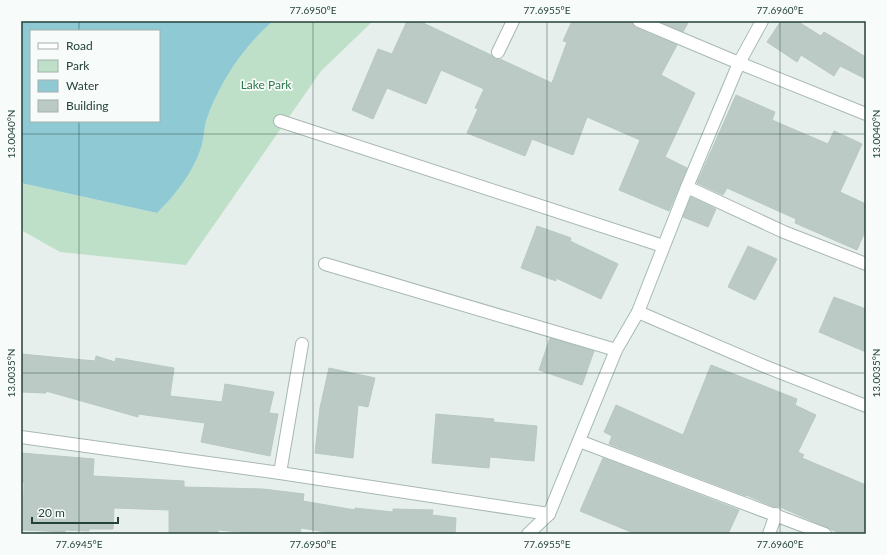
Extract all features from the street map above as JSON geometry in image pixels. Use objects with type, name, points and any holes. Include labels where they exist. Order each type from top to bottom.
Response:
[{"type":"street","points":[[498,52],[513,21]]},
{"type":"street","points":[[639,21],[866,114]]},
{"type":"street","points":[[533,533],[549,514],[616,350],[638,312],[663,246],[739,63],[762,21]]},
{"type":"street","points":[[280,121],[663,246]]},
{"type":"street","points":[[687,187],[784,232],[866,264]]},
{"type":"street","points":[[326,264],[616,350]]},
{"type":"street","points":[[638,312],[764,366],[866,406]]},
{"type":"street","points":[[280,473],[302,344]]},
{"type":"street","points":[[21,437],[280,473],[549,514]]},
{"type":"street","points":[[579,441],[744,504],[776,514],[825,534]]},
{"type":"street","points":[[769,534],[776,514]]},
{"type":"green space","name":"Lake Park","points":[[273,21],[373,21],[321,71],[186,265],[60,252],[21,230],[21,183],[157,213],[178,190],[194,165],[202,145],[206,121],[211,107],[233,66],[252,42]]},
{"type":"water","points":[[21,21],[273,21],[252,42],[233,66],[211,107],[206,121],[202,145],[194,165],[178,190],[157,213],[21,183]]},
{"type":"building","points":[[407,21],[419,21],[491,55],[495,59],[500,59],[552,83],[567,42],[563,41],[572,21],[632,21],[636,28],[677,45],[661,75],[695,93],[665,157],[687,168],[669,211],[619,190],[640,140],[587,117],[573,155],[532,139],[525,156],[467,133],[478,109],[475,108],[484,89],[441,70],[426,104],[387,88],[373,119],[352,110],[378,49],[392,54]]},
{"type":"building","points":[[658,21],[689,21],[683,32]]},
{"type":"building","points":[[781,21],[797,21],[821,36],[824,32],[866,57],[866,79],[840,66],[834,76],[801,55],[797,62],[767,42]]},
{"type":"building","points":[[736,95],[775,112],[772,120],[828,144],[834,131],[862,144],[840,192],[866,204],[866,229],[857,250],[795,223],[796,219],[727,188],[723,195],[697,183]]},
{"type":"building","points":[[691,197],[716,209],[708,227],[683,217]]},
{"type":"building","points":[[537,226],[571,238],[570,241],[618,264],[601,299],[556,278],[556,281],[521,268]]},
{"type":"building","points":[[748,246],[777,259],[755,300],[728,287]]},
{"type":"building","points":[[834,297],[866,309],[866,352],[819,332]]},
{"type":"building","points":[[550,338],[594,351],[582,385],[539,370]]},
{"type":"building","points":[[21,354],[95,361],[96,356],[115,362],[116,358],[174,368],[170,396],[222,402],[225,384],[274,392],[269,413],[278,414],[270,456],[201,442],[205,423],[138,414],[138,417],[46,391],[46,393],[21,392]]},
{"type":"building","points":[[711,365],[797,399],[795,405],[816,415],[798,452],[804,455],[802,458],[866,485],[866,534],[841,534],[780,507],[774,507],[746,495],[609,444],[612,436],[604,432],[616,405],[683,435]]},
{"type":"building","points":[[329,368],[375,378],[368,407],[358,405],[353,458],[315,453],[320,408]]},
{"type":"building","points":[[436,414],[494,419],[493,422],[537,426],[534,461],[490,457],[489,468],[432,463]]},
{"type":"building","points":[[21,453],[94,459],[93,476],[184,481],[184,487],[263,489],[304,494],[303,501],[355,510],[355,508],[393,512],[393,509],[433,510],[432,515],[456,518],[455,534],[337,534],[301,528],[300,534],[262,534],[218,530],[218,534],[169,534],[169,510],[114,508],[113,529],[89,529],[89,531],[65,530],[65,532],[23,530],[24,483],[21,482]]},
{"type":"building","points":[[603,458],[739,510],[728,534],[636,534],[580,511]]}]
